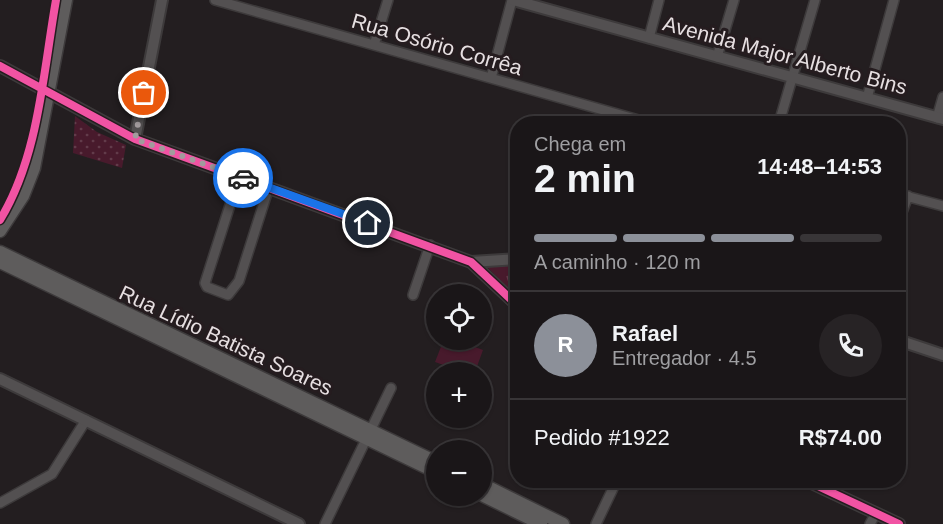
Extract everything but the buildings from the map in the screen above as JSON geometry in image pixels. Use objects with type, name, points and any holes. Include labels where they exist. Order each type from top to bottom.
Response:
[{"type":"main road","points":[[0,231],[16,210],[30,181],[66,0]]},
{"type":"main road","name":"Rua Lídio Batista Soares","points":[[0,252],[37,276]]},
{"type":"main road","name":"Rua Lídio Batista Soares","points":[[0,262],[37,276],[241,373],[368,435],[426,467]]},
{"type":"main road","name":"Rua Lídio Batista Soares","points":[[368,435],[426,458]]},
{"type":"main road","points":[[492,489],[563,524]]},
{"type":"main road","points":[[492,500],[541,524]]},
{"type":"street","points":[[135,139],[162,0]]},
{"type":"street","name":"Rua Osório Corrêa","points":[[214,0],[624,116]]},
{"type":"street","points":[[374,45],[388,0]]},
{"type":"street","points":[[491,78],[512,0]]},
{"type":"street","name":"Avenida Major Alberto Bins","points":[[512,0],[940,118]]},
{"type":"street","points":[[649,38],[659,0]]},
{"type":"street","points":[[717,57],[734,0]]},
{"type":"street","points":[[781,116],[815,0]]},
{"type":"street","points":[[867,98],[894,0]]},
{"type":"street","points":[[0,66],[135,139],[430,245],[471,262],[510,299]]},
{"type":"street","points":[[940,118],[943,97]]},
{"type":"street","points":[[238,177],[205,285],[228,295],[238,281],[269,187]]},
{"type":"street","points":[[906,196],[943,206]]},
{"type":"street","points":[[413,296],[430,245]]},
{"type":"street","points":[[471,262],[510,259]]},
{"type":"street","points":[[906,343],[943,355]]},
{"type":"street","points":[[0,379],[299,524]]},
{"type":"street","points":[[325,524],[391,388]]},
{"type":"street","points":[[0,503],[52,474],[86,420]]},
{"type":"street","points":[[596,524],[613,488]]},
{"type":"street","points":[[822,488],[899,524]]},
{"type":"street","points":[[870,524],[876,513]]},
{"type":"green space","points":[[75,116],[97,132],[126,145],[122,168],[73,153]]},
{"type":"green space","points":[[510,265],[510,290],[486,266]]},
{"type":"green space","points":[[440,350],[483,350],[479,362],[435,362]]},
{"type":"cycle path","points":[[0,220],[13,195],[31,142],[43,85],[56,0]]},
{"type":"cycle path","points":[[0,66],[135,139],[471,262],[510,299]]},
{"type":"cycle path","points":[[822,488],[899,524]]},
{"type":"way so far","points":[[144,93],[135,139],[243,178]]},
{"type":"route","points":[[243,178],[368,223]]}]
